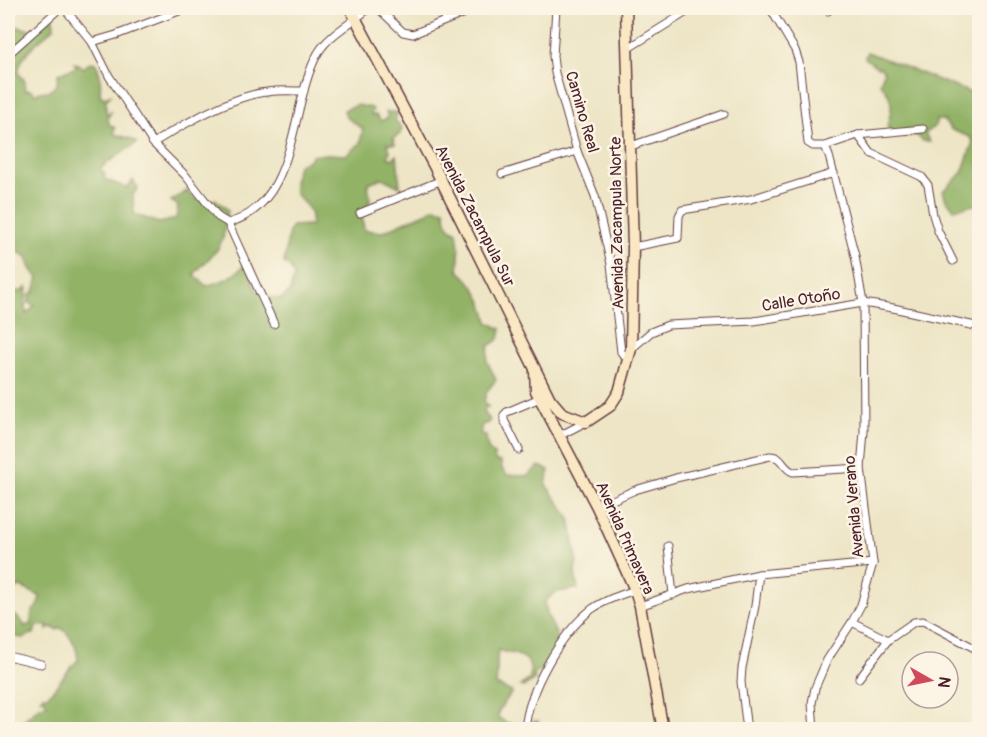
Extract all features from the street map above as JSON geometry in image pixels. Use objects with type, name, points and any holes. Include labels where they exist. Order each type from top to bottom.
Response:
[{"type":"main road","name":"Avenida Zacampula Sur","points":[[350,8],[442,180],[535,369],[558,410],[572,418],[586,422]]},
{"type":"main road","name":"Avenida Zacampula Norte","points":[[586,422],[603,412],[619,392],[631,349],[633,247],[626,8]]},
{"type":"main road","name":"Avenida Primavera","points":[[535,369],[535,386],[540,398],[597,507],[640,606],[663,729]]},
{"type":"street","points":[[12,51],[62,8],[92,42],[109,76],[153,143],[186,176],[218,217],[228,223],[274,324]]},
{"type":"street","points":[[92,42],[188,8]]},
{"type":"street","points":[[228,223],[245,217],[257,209],[272,187],[291,148],[304,91],[320,50],[336,33],[357,20],[369,8]]},
{"type":"street","points":[[378,8],[403,32],[413,34],[477,8]]},
{"type":"street","name":"Camino Real","points":[[556,8],[553,56],[555,73],[577,151],[595,196],[613,275],[621,352],[629,360]]},
{"type":"street","points":[[627,49],[693,8]]},
{"type":"street","points":[[770,8],[795,50],[799,62],[808,143],[813,146],[825,146],[858,135],[923,129]]},
{"type":"street","points":[[153,143],[177,129],[251,95],[304,91]]},
{"type":"street","points":[[631,146],[724,114]]},
{"type":"street","points":[[858,135],[871,153],[922,177],[928,185],[938,231],[953,261]]},
{"type":"street","name":"Avenida Verano","points":[[814,729],[812,703],[814,688],[827,660],[861,605],[873,563],[861,468],[864,431],[863,303],[860,280],[834,173],[825,146]]},
{"type":"street","points":[[502,174],[577,151]]},
{"type":"street","points":[[633,247],[678,238],[679,216],[682,210],[750,199],[834,173]]},
{"type":"street","points":[[360,213],[442,180]]},
{"type":"street","name":"Calle Otoño","points":[[631,349],[651,332],[668,325],[754,321],[863,303],[980,327]]},
{"type":"street","points":[[519,450],[504,420],[504,415],[540,398]]},
{"type":"street","points":[[559,436],[586,422]]},
{"type":"street","points":[[597,507],[635,490],[770,456],[780,459],[789,470],[793,471],[861,468]]},
{"type":"street","points":[[668,546],[673,595]]},
{"type":"street","points":[[640,606],[688,589],[759,574],[873,563]]},
{"type":"street","points":[[747,729],[741,682],[742,668],[759,574]]},
{"type":"street","points":[[525,729],[534,695],[550,661],[568,634],[593,609],[634,590]]},
{"type":"street","points":[[859,678],[888,640],[918,621],[980,651]]},
{"type":"street","points":[[852,622],[888,640]]},
{"type":"street","points":[[8,656],[41,664]]},
{"type":"green space","points":[[8,10],[15,26],[31,30],[53,17],[54,28],[22,60],[18,73],[25,81],[25,90],[32,90],[35,94],[50,91],[57,84],[58,74],[77,67],[74,63],[83,68],[91,62],[97,66],[100,94],[103,98],[112,94],[106,100],[106,114],[111,112],[108,118],[109,124],[115,128],[114,134],[137,143],[100,169],[105,174],[104,179],[127,188],[133,180],[138,188],[133,195],[134,214],[159,223],[176,219],[178,206],[171,201],[187,191],[195,199],[213,201],[215,199],[228,210],[223,238],[217,250],[194,274],[206,286],[223,281],[245,264],[251,265],[254,286],[261,293],[281,299],[290,292],[294,276],[289,266],[284,263],[289,231],[292,226],[311,225],[310,211],[295,191],[294,183],[298,165],[309,160],[311,156],[346,155],[360,143],[363,129],[346,117],[344,110],[357,105],[372,108],[371,115],[376,115],[381,121],[388,118],[386,112],[398,112],[395,120],[402,128],[400,134],[393,138],[395,144],[387,144],[390,150],[388,157],[392,159],[397,155],[400,187],[382,178],[368,183],[370,200],[362,215],[364,230],[382,232],[434,208],[445,210],[447,224],[457,232],[458,270],[478,293],[488,322],[501,329],[499,339],[489,346],[487,361],[496,380],[487,391],[484,401],[488,407],[485,407],[484,412],[490,420],[487,424],[482,424],[480,435],[486,436],[488,449],[494,454],[495,461],[501,462],[502,469],[507,475],[528,476],[539,466],[549,470],[546,485],[570,518],[577,560],[575,574],[578,589],[558,591],[545,601],[558,640],[559,653],[534,675],[535,679],[523,687],[520,686],[530,679],[527,660],[498,650],[496,685],[512,692],[499,710],[498,717],[512,724],[538,721],[541,729],[8,730],[8,724],[19,724],[40,706],[46,705],[45,699],[40,699],[42,696],[47,696],[52,692],[78,660],[73,642],[61,628],[57,630],[51,627],[47,630],[47,625],[36,626],[34,634],[25,638],[15,637],[8,630],[8,613],[18,617],[25,626],[32,624],[32,614],[38,606],[40,596],[21,587],[8,591],[8,308],[13,300],[10,292],[22,291],[27,287],[26,314],[35,306],[29,303],[29,295],[34,292],[38,278],[30,267],[27,257],[8,246]]},
{"type":"green space","points":[[867,52],[979,96],[979,204],[954,209],[946,200],[943,191],[962,173],[973,142],[970,137],[952,130],[943,120],[936,120],[936,125],[925,134],[930,142],[923,141],[916,135],[894,134],[887,126],[891,108],[890,98],[880,83],[884,72],[881,67],[877,67],[865,58]]}]
